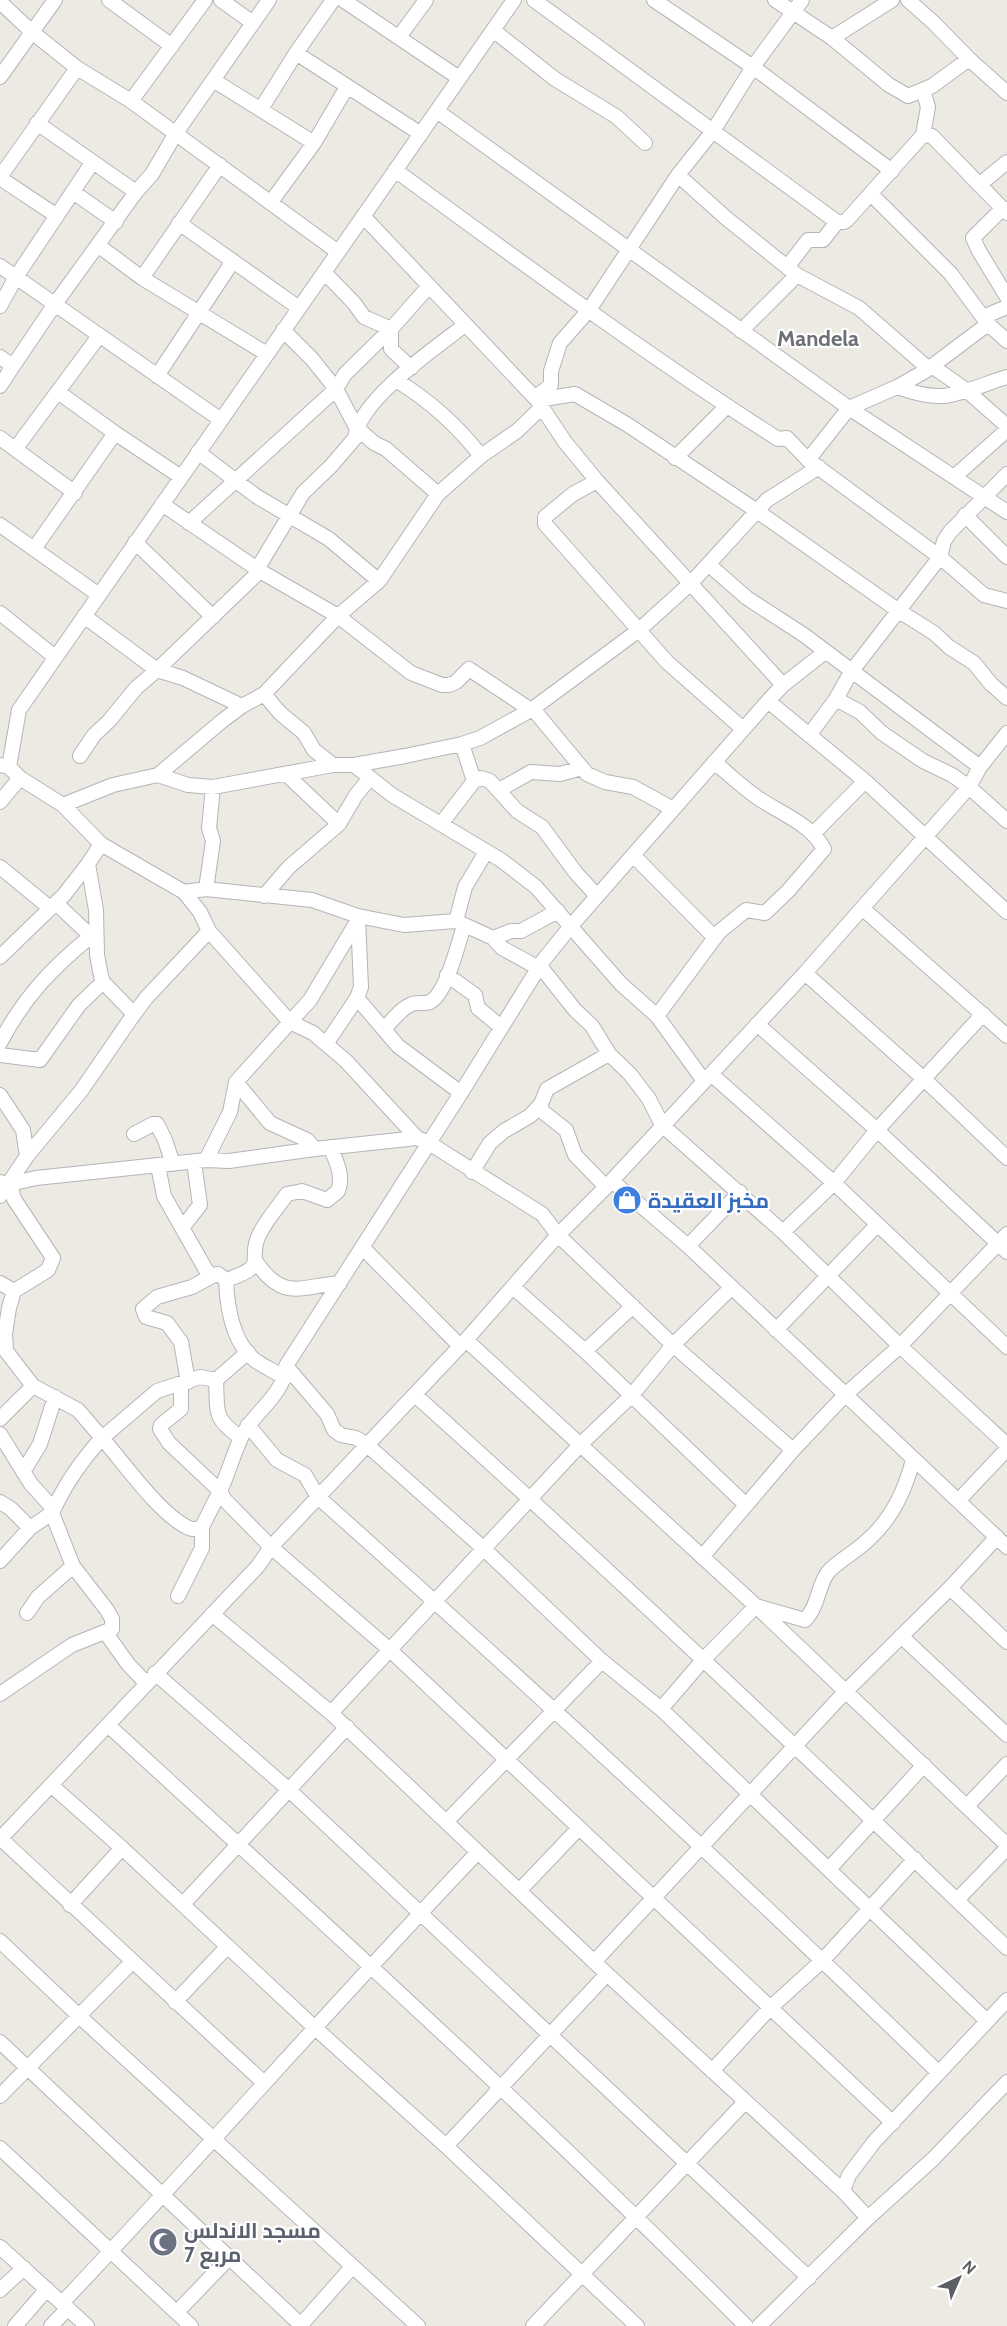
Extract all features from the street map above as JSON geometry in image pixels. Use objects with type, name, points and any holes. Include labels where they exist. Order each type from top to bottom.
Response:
[{"type":"street","points":[[0,76],[55,0]]},
{"type":"street","points":[[131,101],[205,0]]},
{"type":"street","points":[[221,0],[253,23]]},
{"type":"street","points":[[0,386],[55,304],[136,192],[152,174],[176,133],[268,0]]},
{"type":"street","points":[[261,109],[333,0]]},
{"type":"street","points":[[344,0],[459,78]]},
{"type":"street","points":[[399,37],[426,0]]},
{"type":"street","points":[[514,0],[19,710],[4,766],[63,805],[101,844],[184,892],[200,912],[209,931],[290,1022],[313,1033],[346,1061],[423,1141],[538,1211],[558,1235],[674,1345],[793,1450]]},
{"type":"street","points":[[534,0],[837,222],[847,220],[872,195],[923,135],[928,107],[923,90]]},
{"type":"street","points":[[654,0],[753,67],[892,171]]},
{"type":"street","points":[[775,0],[832,38],[889,85],[908,96],[932,86],[969,59]]},
{"type":"street","points":[[63,805],[113,785],[158,775],[242,706],[264,694],[338,616],[379,581],[438,494],[481,456],[517,431],[551,386],[551,371],[560,343],[589,310],[678,176],[713,131],[753,67],[802,0]]},
{"type":"street","points":[[832,38],[892,0]]},
{"type":"street","points":[[908,0],[1007,93]]},
{"type":"street","points":[[0,2],[32,32],[77,68],[131,101],[338,252]]},
{"type":"street","points":[[116,2],[172,46]]},
{"type":"street","points":[[493,30],[555,79],[617,117],[645,143]]},
{"type":"street","points":[[296,53],[421,134]]},
{"type":"street","points":[[57,216],[0,177],[77,68]]},
{"type":"street","points":[[995,81],[1007,72]]},
{"type":"street","points":[[213,80],[314,143]]},
{"type":"street","points":[[271,202],[314,143],[347,87]]},
{"type":"street","points":[[437,111],[849,408],[1007,512]]},
{"type":"street","points":[[37,123],[136,192]]},
{"type":"street","points":[[923,135],[932,136],[1005,210],[973,238],[1007,297]]},
{"type":"street","points":[[979,185],[1007,162]]},
{"type":"street","points":[[0,306],[16,276],[92,163]]},
{"type":"street","points":[[142,278],[219,165]]},
{"type":"street","points":[[395,170],[727,406],[778,439],[787,438],[813,463],[940,557],[984,595],[1007,601]]},
{"type":"street","points":[[678,176],[726,218],[793,270],[859,308],[931,367],[966,390],[1007,428],[954,477]]},
{"type":"street","points":[[73,192],[116,222]]},
{"type":"street","points":[[872,195],[951,274],[985,320],[1007,341]]},
{"type":"street","points":[[363,216],[538,402],[565,442],[597,481],[783,685]]},
{"type":"street","points":[[741,331],[793,270],[808,240],[823,240],[837,222]]},
{"type":"street","points":[[179,223],[299,308]]},
{"type":"street","points":[[99,246],[142,278],[267,354]]},
{"type":"street","points":[[157,376],[233,261]]},
{"type":"street","points":[[0,266],[221,420]]},
{"type":"street","points":[[324,272],[354,303],[364,317],[391,329]]},
{"type":"street","points":[[189,523],[336,389],[345,374],[391,329],[429,286]]},
{"type":"street","points":[[158,775],[188,785],[213,787],[333,765],[354,765],[462,744],[494,731],[532,710],[639,630],[691,583],[767,500],[813,463],[849,408],[897,387],[931,367],[985,320],[1007,307]]},
{"type":"street","points":[[260,572],[259,566],[303,493],[355,438],[356,427],[375,402],[396,380],[465,325]]},
{"type":"street","points":[[391,329],[391,349],[411,368]]},
{"type":"street","points":[[283,330],[312,359],[336,389],[356,427],[374,443],[386,449],[438,494]]},
{"type":"street","points":[[16,448],[99,336]]},
{"type":"street","points":[[0,357],[13,366]]},
{"type":"street","points":[[897,387],[941,396],[1007,377]]},
{"type":"street","points":[[396,380],[420,395],[450,419],[481,456]]},
{"type":"street","points":[[57,392],[181,477]]},
{"type":"street","points":[[538,402],[575,394],[628,425],[934,633],[949,647],[974,663],[1007,698]]},
{"type":"street","points":[[675,458],[727,406]]},
{"type":"street","points":[[34,549],[115,433]]},
{"type":"street","points":[[0,438],[75,493]]},
{"type":"street","points":[[198,452],[263,500],[330,539],[379,581]]},
{"type":"street","points":[[810,734],[836,699],[851,672],[940,557],[944,541],[965,515],[1007,474]]},
{"type":"street","points":[[597,481],[563,501],[545,517],[545,524],[667,662],[743,729]]},
{"type":"street","points":[[162,504],[260,572],[338,616],[411,673],[442,685],[449,685],[456,682],[469,669],[532,710],[582,768],[598,779],[633,787],[673,809]]},
{"type":"street","points":[[965,515],[1007,556]]},
{"type":"street","points":[[0,525],[99,595]]},
{"type":"street","points":[[135,542],[213,616]]},
{"type":"street","points":[[708,564],[747,598],[794,627],[980,767]]},
{"type":"street","points":[[80,756],[94,735],[103,728],[136,688],[260,572]]},
{"type":"street","points":[[0,613],[55,657]]},
{"type":"street","points":[[84,616],[157,670],[183,678],[242,706]]},
{"type":"street","points":[[178,1596],[202,1548],[202,1527],[248,1425],[267,1404],[363,1248],[423,1141],[461,1093],[538,968],[571,926],[768,701],[783,685],[825,652]]},
{"type":"street","points":[[264,694],[280,713],[304,733],[315,750],[333,765]]},
{"type":"street","points":[[836,699],[860,712],[882,733],[923,761],[952,775],[969,787],[1007,821]]},
{"type":"street","points":[[768,701],[865,781],[1007,911]]},
{"type":"street","points":[[263,2082],[0,1839],[258,1566],[271,1546],[415,1395],[558,1235],[609,1184],[805,973],[969,787],[980,767],[1007,733]]},
{"type":"street","points":[[462,744],[474,781]]},
{"type":"street","points":[[657,1016],[723,927],[742,911],[749,909],[765,914],[824,851],[823,846],[813,834],[746,789],[714,762]]},
{"type":"street","points":[[354,765],[392,795],[517,871],[536,887],[621,984],[657,1016],[707,1078],[834,1183],[1007,1347]]},
{"type":"street","points":[[499,790],[531,772],[560,774],[582,768]]},
{"type":"street","points":[[286,774],[339,824]]},
{"type":"street","points":[[0,802],[20,778]]},
{"type":"street","points":[[264,896],[289,867],[339,824],[356,795],[370,778]]},
{"type":"street","points":[[441,824],[474,781],[486,779],[517,811],[549,834],[576,873],[597,896]]},
{"type":"street","points":[[813,834],[865,781]]},
{"type":"street","points":[[206,889],[213,841],[209,828],[213,787]]},
{"type":"street","points":[[0,957],[64,895],[101,844]]},
{"type":"street","points":[[384,1029],[407,1006],[430,1002],[441,987],[447,975],[460,923],[465,887],[486,852]]},
{"type":"street","points":[[633,855],[715,938]]},
{"type":"street","points":[[88,864],[96,910],[94,938],[103,982],[134,1014]]},
{"type":"street","points":[[0,867],[94,938]]},
{"type":"street","points":[[184,892],[206,889],[312,900],[358,918],[404,925],[460,923],[492,938],[502,948],[549,976],[575,1010],[592,1026],[609,1054],[630,1074],[648,1099],[662,1125],[783,1232],[1007,1447],[958,1501]]},
{"type":"street","points":[[862,908],[983,1014],[1005,1029]]},
{"type":"street","points":[[492,938],[510,931],[520,931],[558,911]]},
{"type":"street","points":[[326,1044],[357,998],[361,987],[358,918]]},
{"type":"street","points":[[182,1227],[200,1205],[200,1161],[230,1112],[236,1082],[310,1000],[358,918]]},
{"type":"street","points":[[0,1196],[5,1183],[81,1091],[147,997],[209,931]]},
{"type":"street","points":[[0,1043],[16,1013],[41,982],[94,938]]},
{"type":"street","points":[[805,973],[924,1079],[1007,1158]]},
{"type":"street","points":[[447,975],[475,995],[478,1008],[501,1027]]},
{"type":"street","points":[[0,1055],[40,1060],[79,1005],[103,982]]},
{"type":"street","points":[[357,998],[398,1046],[461,1093]]},
{"type":"street","points":[[783,1232],[834,1183],[877,1130],[983,1014]]},
{"type":"street","points":[[702,1557],[793,1450],[845,1395],[900,1346],[1004,1243],[757,1024]]},
{"type":"street","points":[[472,1172],[490,1143],[538,1108],[547,1089],[609,1054]]},
{"type":"street","points":[[236,1082],[270,1123],[307,1140],[315,1149]]},
{"type":"street","points":[[0,1095],[23,1130],[27,1156]]},
{"type":"street","points":[[538,1108],[566,1130],[575,1155],[688,1246],[1002,1542],[950,1588],[845,1692],[594,1962]]},
{"type":"street","points":[[134,1134],[157,1124],[165,1140],[172,1164]]},
{"type":"street","points":[[5,1183],[200,1161],[229,1161],[330,1147],[423,1141]]},
{"type":"street","points":[[226,1280],[243,1275],[256,1262],[259,1234],[287,1194],[302,1191],[327,1200],[338,1191],[340,1178],[337,1162],[330,1147]]},
{"type":"street","points":[[158,1166],[164,1196],[206,1270],[212,1276]]},
{"type":"street","points":[[5,1183],[53,1258],[48,1270],[14,1291],[2,1341],[11,1360],[33,1386],[78,1410],[166,1511],[189,1528],[196,1530],[202,1527]]},
{"type":"street","points":[[688,1246],[740,1192]]},
{"type":"street","points":[[776,1330],[826,1275],[877,1225]]},
{"type":"street","points":[[363,1248],[463,1343],[580,1445],[756,1606],[1007,1846],[957,1900]]},
{"type":"street","points":[[256,1262],[272,1283],[296,1290],[308,1289],[315,1285],[340,1283]]},
{"type":"street","points":[[893,2123],[390,1650],[271,1546],[224,1499],[220,1491],[169,1443],[161,1431],[161,1425],[181,1408],[184,1383],[181,1342],[166,1323],[146,1317],[143,1309],[158,1297],[192,1287],[212,1276],[218,1274],[226,1280],[231,1318],[248,1353],[255,1360],[285,1372],[327,1414],[334,1430],[366,1444],[483,1548],[602,1661],[661,1709],[987,2021]]},
{"type":"street","points":[[0,1283],[14,1291]]},
{"type":"street","points":[[513,1287],[585,1351],[746,1504]]},
{"type":"street","points":[[331,1713],[580,1445],[632,1395],[674,1345],[731,1288]]},
{"type":"street","points":[[585,1351],[633,1306]]},
{"type":"street","points":[[216,1380],[248,1353]]},
{"type":"street","points":[[0,1561],[30,1528],[52,1513],[59,1496],[102,1438],[157,1391],[200,1377],[216,1380]]},
{"type":"street","points":[[216,1380],[219,1419],[224,1426],[241,1438]]},
{"type":"street","points":[[0,1419],[33,1386]]},
{"type":"street","points":[[415,1395],[531,1499],[1007,1948]]},
{"type":"street","points":[[23,1472],[40,1444],[55,1397]]},
{"type":"street","points":[[248,1425],[277,1460],[305,1475],[318,1497],[554,1710],[823,1960],[939,2073]]},
{"type":"street","points":[[0,1434],[32,1485],[50,1505],[72,1566],[107,1610],[112,1619],[112,1629]]},
{"type":"street","points":[[756,1606],[805,1620],[813,1612],[827,1572],[869,1540],[886,1521],[906,1484],[913,1460]]},
{"type":"street","points":[[0,1502],[10,1508],[30,1528]]},
{"type":"street","points":[[27,1613],[38,1597],[72,1566]]},
{"type":"street","points":[[950,1588],[1007,1642]]},
{"type":"street","points":[[661,1709],[703,1660],[756,1606]]},
{"type":"street","points":[[212,1614],[331,1713],[594,1962],[843,2191],[868,2218]]},
{"type":"street","points":[[112,1629],[107,1631],[108,1636],[128,1664],[150,1678],[288,1789],[809,2278]]},
{"type":"street","points":[[0,1694],[72,1645],[112,1629]]},
{"type":"street","points":[[901,1636],[1007,1735]]},
{"type":"street","points":[[446,1822],[602,1661]]},
{"type":"street","points":[[109,1726],[370,1966],[637,2217],[746,2326]]},
{"type":"street","points":[[183,1904],[346,1727]]},
{"type":"street","points":[[967,1806],[1007,1764]]},
{"type":"street","points":[[829,1869],[924,1765]]},
{"type":"street","points":[[51,1785],[183,1904],[314,2028],[446,2146],[637,2326]]},
{"type":"street","points":[[519,1891],[579,1828]]},
{"type":"street","points":[[70,1905],[122,1848]]},
{"type":"street","points":[[51,2326],[110,2252],[263,2082],[478,1852]]},
{"type":"street","points":[[712,2071],[770,2008],[823,1960],[915,1859]]},
{"type":"street","points":[[0,1941],[418,2326]]},
{"type":"street","points":[[175,2002],[227,1947]]},
{"type":"street","points":[[0,2096],[26,2067],[132,1962]]},
{"type":"street","points":[[446,2146],[607,1974]]},
{"type":"street","points":[[843,2191],[849,2175],[860,2158],[1007,2000]]},
{"type":"street","points":[[0,2042],[164,2194],[301,2326],[352,2266]]},
{"type":"street","points":[[759,2326],[868,2218],[933,2159],[1007,2082]]},
{"type":"street","points":[[533,2326],[745,2102]]},
{"type":"street","points":[[0,2148],[191,2326]]},
{"type":"street","points":[[0,2247],[87,2326]]},
{"type":"street","points":[[177,2312],[229,2258]]},
{"type":"street","points":[[0,2290],[24,2268]]},
{"type":"street","points":[[15,2326],[47,2289]]},
{"type":"place","name":"مخبز العقيدة","points":[[627,1200]]},
{"type":"place","name":"مسجد الاندلس مربع 7","points":[[163,2242]]},
{"type":"district","name":"Mandela","points":[[818,338]]}]
